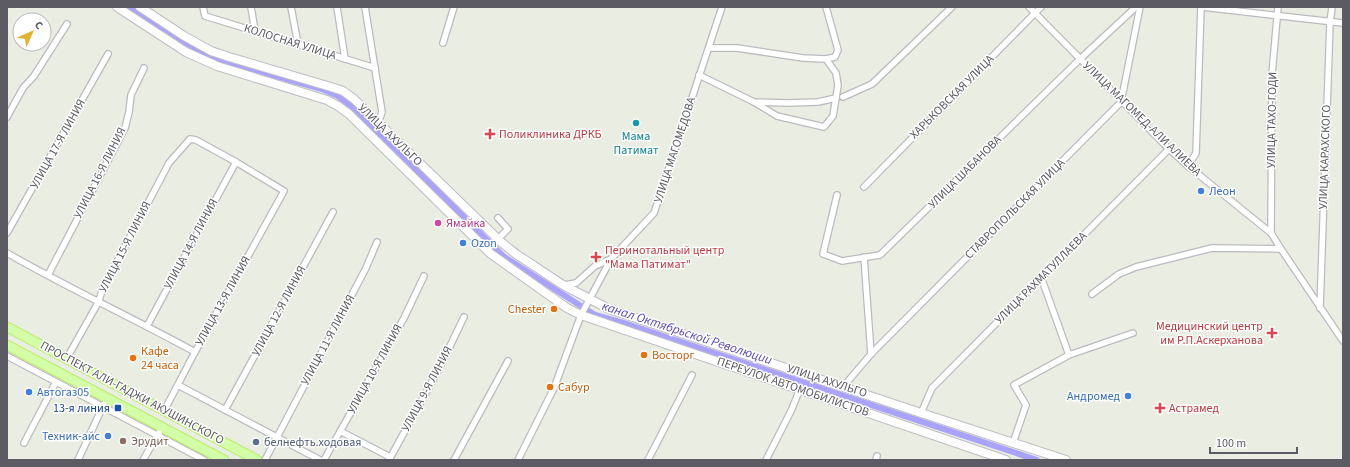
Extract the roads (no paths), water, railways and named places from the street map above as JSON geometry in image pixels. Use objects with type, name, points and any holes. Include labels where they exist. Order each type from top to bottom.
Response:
[{"type":"main road","name":"ПЕРЕУЛОК АВТОМОБИЛИСТОВ","points":[[117,7],[186,52],[202,60],[327,100],[338,106],[349,114],[491,254],[567,308],[581,315],[1006,460]]},
{"type":"main road","name":"УЛИЦА АХУЛЬГО","points":[[140,7],[184,36],[211,51],[343,91],[354,99],[498,239],[521,258],[589,301],[609,309],[1066,460]]},
{"type":"main road","name":"ПРОСПЕКТ АЛИ-ГАДЖИ АКУШИНСКОГО","points":[[7,327],[255,460]]},
{"type":"main road","points":[[36,360],[45,351],[42,345]]},
{"type":"main road","name":"ПРОСПЕКТ АЛИ-ГАДЖИ АКУШИНСКОГО","points":[[8,347],[36,360],[105,402],[160,432],[224,460]]},
{"type":"street","name":"КОЛОСНАЯ УЛИЦА","points":[[203,7],[205,16],[375,68]]},
{"type":"street","points":[[251,7],[255,31]]},
{"type":"street","points":[[292,7],[298,44]]},
{"type":"street","points":[[337,7],[345,59]]},
{"type":"street","points":[[365,7],[382,112],[378,122]]},
{"type":"street","points":[[443,43],[454,7]]},
{"type":"street","name":"УЛИЦА МАГОМЕДОВА","points":[[581,315],[611,259],[654,213],[722,7]]},
{"type":"street","points":[[709,48],[736,48],[803,58],[826,59],[835,57],[838,50],[826,7]]},
{"type":"street","points":[[843,97],[872,84],[952,7]]},
{"type":"street","name":"УЛИЦА МАГОМЕД-АЛИ АЛИЕВА","points":[[1029,7],[1122,102],[1188,166],[1271,233],[1343,341]]},
{"type":"street","name":"ХАРЬКОВСКАЯ УЛИЦА","points":[[864,187],[1041,7]]},
{"type":"street","name":"УЛИЦА ШАБАНОВА","points":[[837,195],[823,254],[842,261],[880,255],[1080,59],[1136,7]]},
{"type":"street","points":[[1122,102],[1140,7]]},
{"type":"street","points":[[1188,166],[1196,153],[1201,7],[1330,23],[1343,23]]},
{"type":"street","name":"УЛИЦА ТАХО-ГОДИ","points":[[1271,233],[1272,74],[1278,7]]},
{"type":"street","name":"УЛИЦА КАРАХСКОГО","points":[[1320,308],[1330,23],[1332,7]]},
{"type":"street","points":[[7,118],[23,88],[34,76],[67,24]]},
{"type":"street","name":"УЛИЦА 17-Я ЛИНИЯ","points":[[7,233],[108,54]]},
{"type":"street","points":[[699,75],[754,102],[777,116],[824,127],[833,116],[838,86],[836,73],[826,59]]},
{"type":"street","name":"УЛИЦА 16-Я ЛИНИЯ","points":[[48,275],[125,128],[129,112],[130,95],[144,68]]},
{"type":"street","points":[[754,102],[788,104],[818,102],[836,98]]},
{"type":"street","name":"СТАВРОПОЛЬСКАЯ УЛИЦА","points":[[843,386],[871,354],[1122,102]]},
{"type":"street","name":"УЛИЦА 15-Я ЛИНИЯ","points":[[67,358],[99,301],[102,290],[169,163],[190,139],[196,140],[236,162]]},
{"type":"street","name":"УЛИЦА РАХМАТУЛЛАЕВА","points":[[921,413],[932,388],[1170,149]]},
{"type":"street","name":"УЛИЦА 13-Я ЛИНИЯ","points":[[164,411],[284,191],[236,162]]},
{"type":"street","name":"УЛИЦА 14-Я ЛИНИЯ","points":[[147,326],[236,162]]},
{"type":"street","name":"УЛИЦА 12-Я ЛИНИЯ","points":[[226,410],[333,212]]},
{"type":"street","points":[[498,218],[508,229],[498,239]]},
{"type":"street","name":"УЛИЦА 11-Я ЛИНИЯ","points":[[265,460],[366,268],[377,242]]},
{"type":"street","points":[[1092,294],[1119,274],[1136,267],[1212,248],[1281,249]]},
{"type":"street","points":[[7,253],[195,352]]},
{"type":"street","points":[[864,257],[871,354]]},
{"type":"street","points":[[563,285],[576,282],[595,266],[611,259]]},
{"type":"street","name":"УЛИЦА 10-Я ЛИНИЯ","points":[[324,460],[404,318],[424,276]]},
{"type":"street","points":[[1041,278],[1069,354]]},
{"type":"street","points":[[518,460],[554,388],[581,315]]},
{"type":"street","name":"УЛИЦА 9-Я ЛИНИЯ","points":[[389,459],[440,367],[464,317]]},
{"type":"street","points":[[1013,443],[1026,405],[1014,385],[1069,354],[1133,333]]},
{"type":"street","points":[[7,356],[56,382],[105,402],[78,460]]},
{"type":"street","points":[[454,460],[508,361]]},
{"type":"street","points":[[648,460],[692,375]]},
{"type":"street","points":[[24,443],[56,382]]},
{"type":"street","points":[[178,385],[320,460]]},
{"type":"street","points":[[766,460],[800,390]]},
{"type":"street","points":[[340,431],[389,459]]},
{"type":"street","points":[[143,460],[160,432],[204,460]]},
{"type":"waterway","name":"канал Октябрьской Революции","points":[[130,7],[189,46],[206,55],[228,63],[322,89],[338,96],[355,109],[503,256],[595,315],[627,324],[1037,460]]},
{"type":"place","name":"Мама Патимат","points":[[636,123]]},
{"type":"place","name":"Поликлиника ДРКБ","points":[[490,134]]},
{"type":"place","name":"Леон","points":[[1201,191]]},
{"type":"place","name":"Ямайка","points":[[438,223]]},
{"type":"place","name":"Ozon","points":[[463,243]]},
{"type":"place","name":"Перинотальный центр \"Мама Патимат\"","points":[[596,257]]},
{"type":"place","name":"Chester","points":[[554,309]]},
{"type":"place","name":"Медицинский центр им Р.П.Аскерханова","points":[[1272,333]]},
{"type":"place","name":"Восторг","points":[[644,355]]},
{"type":"place","name":"Кафе 24 часа","points":[[133,358]]},
{"type":"place","name":"Сабур","points":[[550,387]]},
{"type":"place","name":"Автогаз05","points":[[29,392]]},
{"type":"place","name":"Андромед","points":[[1128,396]]},
{"type":"place","name":"13-я линия","points":[[118,408]]},
{"type":"place","name":"Астрамед","points":[[1160,408]]},
{"type":"place","name":"Техник-айс","points":[[108,436]]},
{"type":"place","name":"Эрудит","points":[[123,441]]},
{"type":"place","name":"белнефть.ходовая","points":[[256,442]]}]
